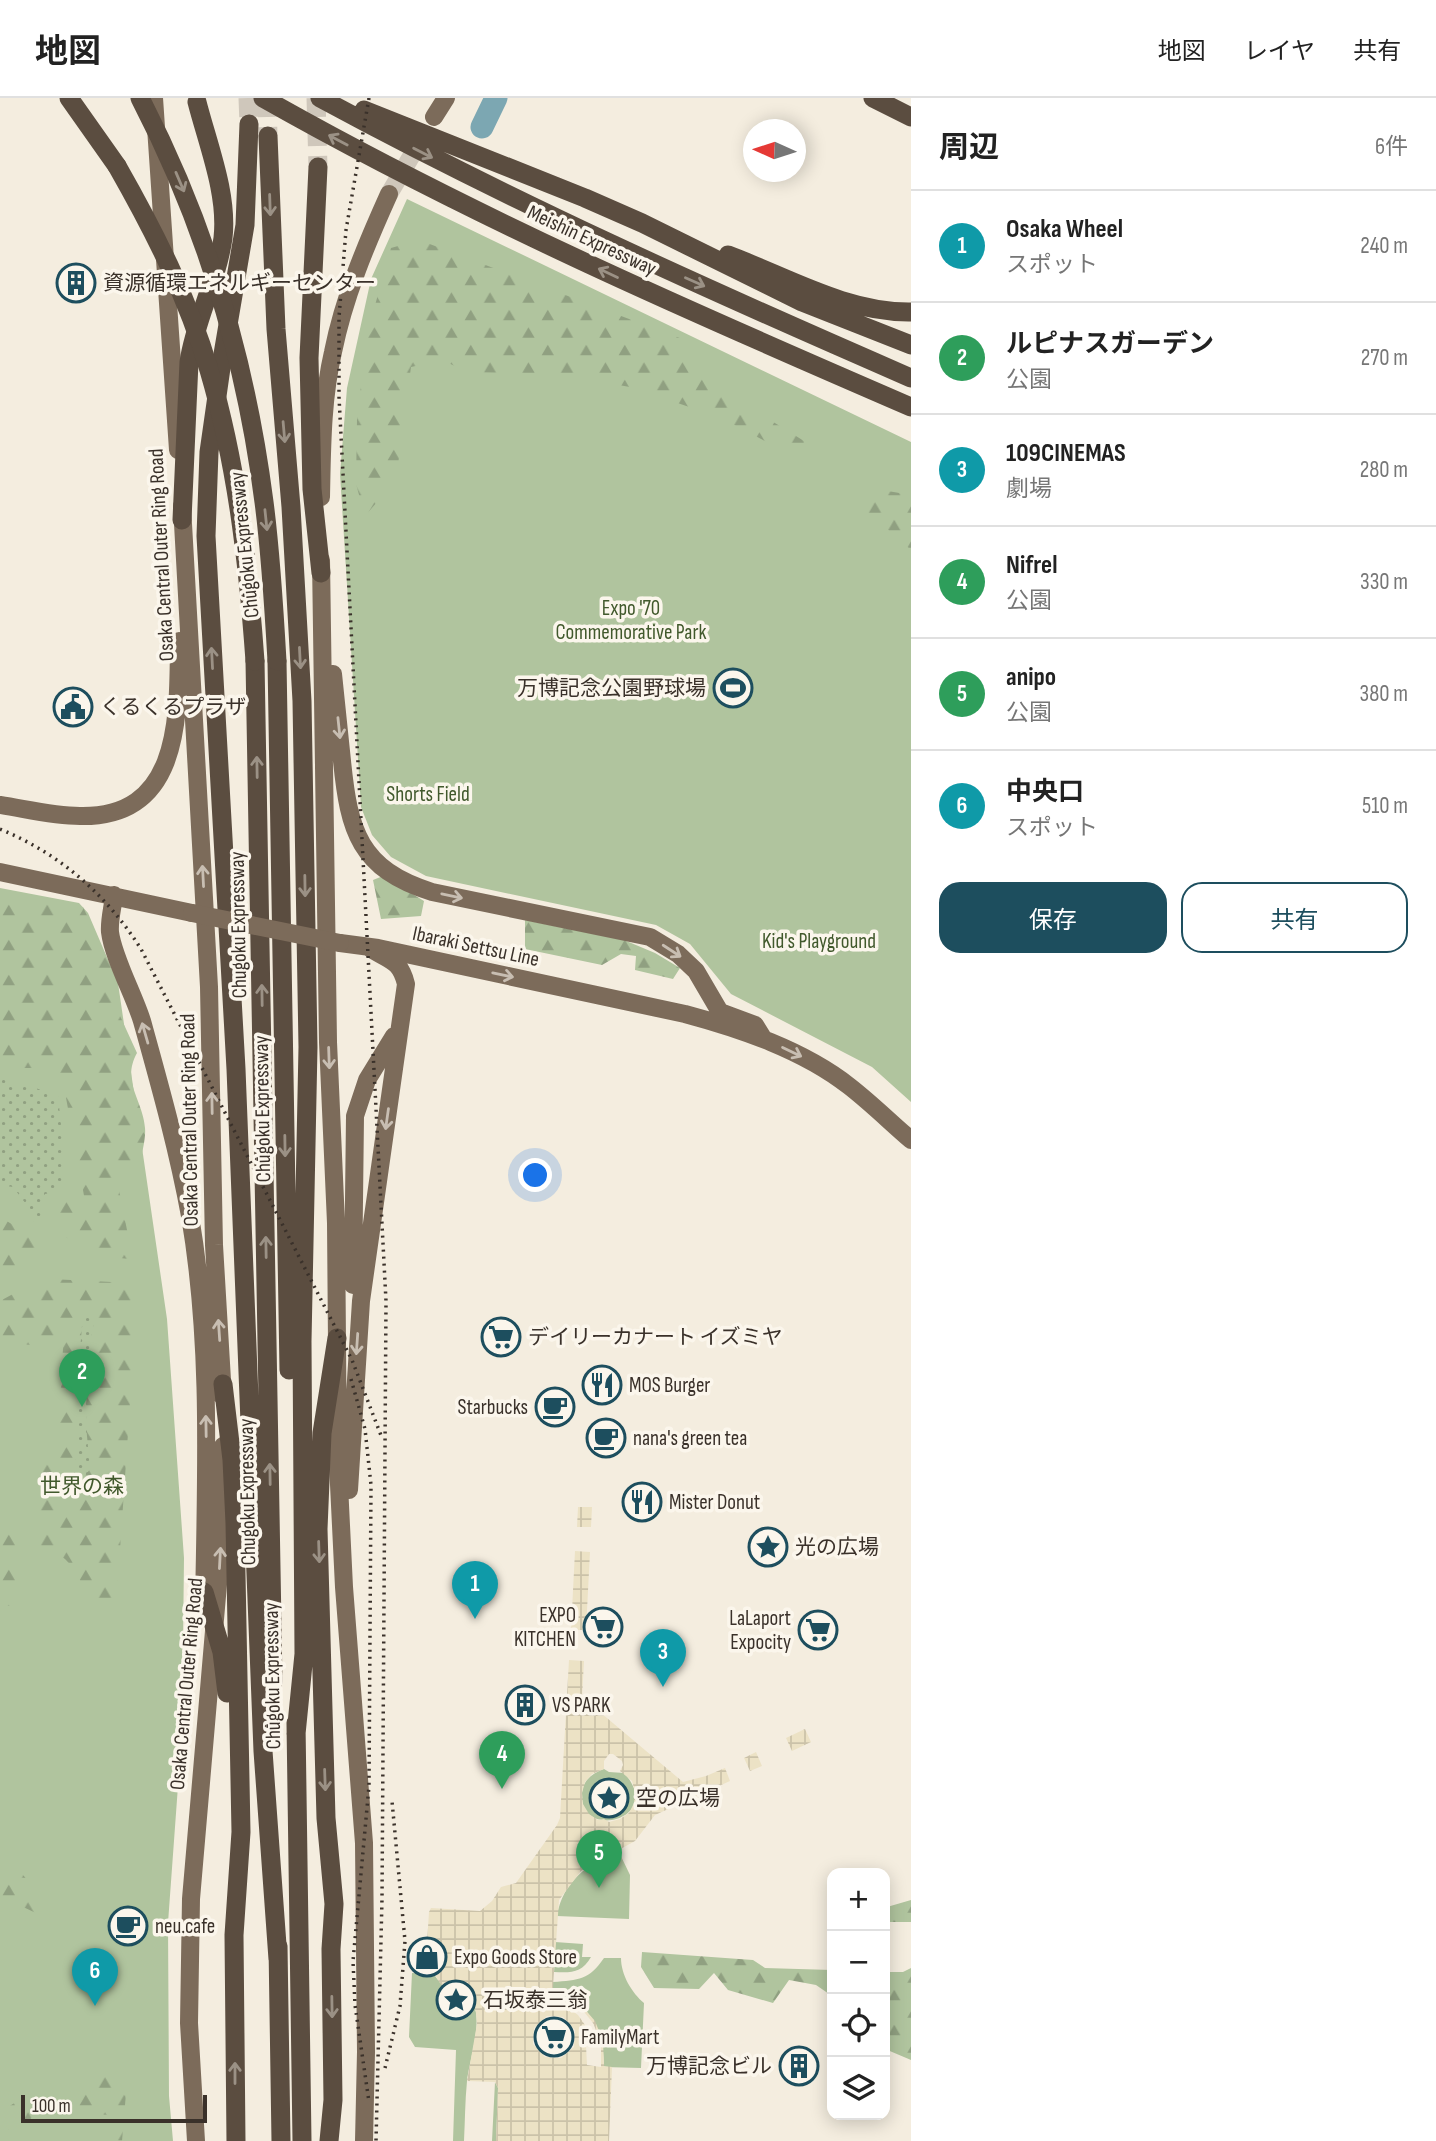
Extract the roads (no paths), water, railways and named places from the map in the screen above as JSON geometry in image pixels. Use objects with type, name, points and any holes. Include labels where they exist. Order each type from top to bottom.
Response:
[{"type":"highway","name":"Chugoku Expressway","points":[[69,98],[117,166],[173,273],[209,370],[223,426],[243,537],[255,661],[278,1959]]},
{"type":"highway","name":"Chūgoku Expressway","points":[[140,98],[194,217],[210,260],[240,365],[264,503],[277,661],[302,2141]]},
{"type":"highway","name":"Meishin Expressway","points":[[263,98],[475,211],[911,407]]},
{"type":"highway","name":"Meishin Expressway","points":[[320,98],[498,191],[720,294],[911,378]]},
{"type":"highway","points":[[334,98],[501,163],[642,223],[842,300],[880,311],[911,312]]},
{"type":"highway","points":[[874,98],[911,110]]},
{"type":"highway","points":[[874,98],[911,117]]},
{"type":"highway","points":[[183,520],[189,362],[192,341],[219,254],[224,222],[219,188],[197,102]]},
{"type":"highway","points":[[249,124],[245,225],[209,452],[206,536],[236,1069],[263,1751],[278,1959],[281,2141]]},
{"type":"highway","points":[[268,136],[276,329],[291,507],[302,701],[308,1047],[302,1341],[304,1654],[296,1734]]},
{"type":"highway","points":[[318,167],[309,358],[312,489],[321,573]]},
{"type":"highway","points":[[642,223],[802,302],[911,345]]},
{"type":"highway","points":[[782,351],[911,417]]},
{"type":"highway","points":[[329,2141],[333,2100],[331,1949],[334,1904],[326,1818],[318,1529],[322,1433],[337,1338]]},
{"type":"highway","points":[[223,1384],[232,1460],[242,1832],[234,1935]]},
{"type":"highway","points":[[204,1592],[222,1653],[226,1685],[228,1833],[234,1935],[236,2141]]},
{"type":"main road","name":"Osaka Central Outer Ring Road","points":[[154,98],[183,520],[209,976],[213,1221],[223,1384],[220,1561],[192,1878],[188,1984],[196,2141]]},
{"type":"main road","points":[[434,117],[446,98]]},
{"type":"main road","points":[[364,2141],[364,1843],[344,1587],[338,1464],[336,1223],[328,1042],[321,573],[323,442],[332,354],[352,281],[389,194]]},
{"type":"main road","points":[[0,805],[66,815],[99,814],[126,806],[139,797],[158,776],[166,762],[176,729],[179,619],[185,570]]},
{"type":"main road","points":[[322,612],[331,663],[349,816],[361,842],[377,863],[402,881],[432,892],[650,937],[678,954],[696,971],[720,1012],[755,1025],[763,1038]]},
{"type":"main road","name":"Ibaraki Settsu Line","points":[[0,872],[340,943],[378,948],[718,1023],[750,1036],[763,1038],[820,1067],[848,1085],[911,1140]]},
{"type":"main road","points":[[114,895],[112,940],[140,1016],[170,1120],[182,1173],[196,1260],[205,1362],[201,1765]]},
{"type":"main road","points":[[344,1587],[359,1312],[406,984],[401,967],[370,948]]},
{"type":"main road","points":[[337,1338],[352,1288],[354,1268],[355,1116],[367,1080],[385,1053],[402,1018]]},
{"type":"waterway","points":[[482,127],[496,98]]},
{"type":"tunnel","points":[[248,98],[249,124]]},
{"type":"tunnel","points":[[267,98],[268,136]]},
{"type":"tunnel","points":[[316,98],[318,167]]},
{"type":"tunnel","points":[[389,194],[422,138]]},
{"type":"railway","points":[[369,98],[346,230],[339,317],[339,397],[386,1301],[382,1899],[376,2141]]},
{"type":"railway","points":[[0,829],[62,863],[80,878],[113,911],[141,949],[352,1360],[382,1438]]},
{"type":"railway","points":[[351,1379],[365,1429],[371,1485],[369,1786],[353,1961],[355,2005],[369,2102]]},
{"type":"railway","points":[[385,2068],[400,2006],[405,1941],[392,1801]]},
{"type":"place","name":"資源循環エネルギーセンター","points":[[76,283]]},
{"type":"place","name":"万博記念公園野球場","points":[[733,688]]},
{"type":"place","name":"くるくるプラザ","points":[[73,707]]},
{"type":"place","name":"デイリーカナート イズミヤ","points":[[501,1337]]},
{"type":"place","name":"MOS Burger","points":[[602,1385]]},
{"type":"place","name":"ルピナスガーデン","points":[[82,1407]]},
{"type":"place","name":"Starbucks","points":[[555,1407]]},
{"type":"place","name":"nana's green tea","points":[[606,1438]]},
{"type":"place","name":"Mister Donut","points":[[642,1502]]},
{"type":"place","name":"光の広場","points":[[768,1547]]},
{"type":"place","name":"Osaka Wheel","points":[[475,1619]]},
{"type":"place","name":"EXPO KITCHEN","points":[[603,1627]]},
{"type":"place","name":"LaLaport Expocity","points":[[818,1630]]},
{"type":"place","name":"109CINEMAS","points":[[663,1687]]},
{"type":"place","name":"VS PARK","points":[[525,1705]]},
{"type":"place","name":"Nifrel","points":[[502,1789]]},
{"type":"place","name":"空の広場","points":[[609,1798]]},
{"type":"place","name":"anipo","points":[[599,1888]]},
{"type":"place","name":"neu.cafe","points":[[128,1926]]},
{"type":"place","name":"Expo Goods Store","points":[[427,1957]]},
{"type":"place","name":"石坂泰三翁","points":[[456,2000]]},
{"type":"place","name":"中央口","points":[[95,2006]]},
{"type":"place","name":"FamilyMart","points":[[554,2037]]},
{"type":"place","name":"万博記念ビル","points":[[799,2066]]},
{"type":"park label","name":"Expo '70 Commemorative Park","points":[[631,620]]},
{"type":"park label","name":"Shorts Field","points":[[428,794]]},
{"type":"park label","name":"Kid's Playground","points":[[819,941]]},
{"type":"park label","name":"世界の森","points":[[82,1486]]}]
